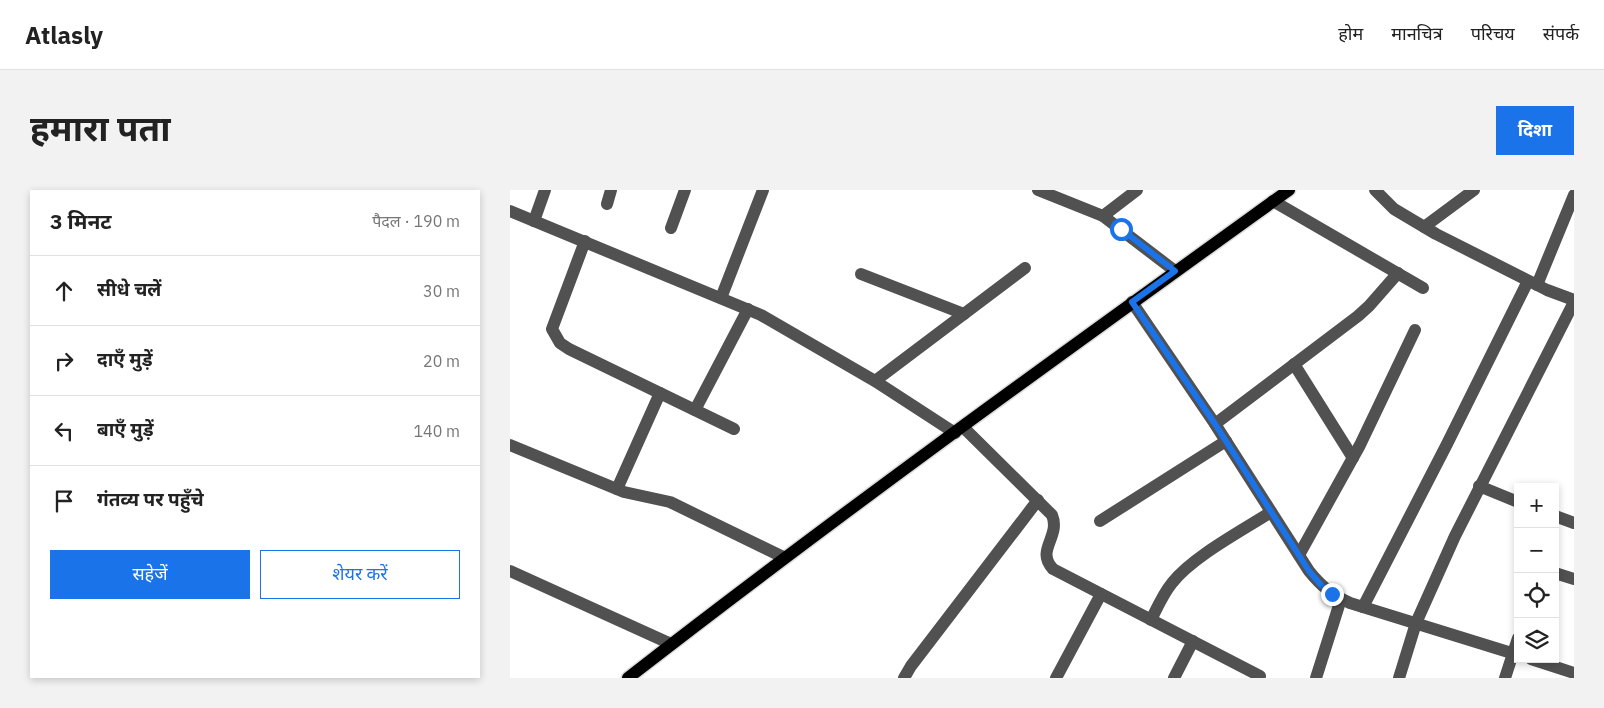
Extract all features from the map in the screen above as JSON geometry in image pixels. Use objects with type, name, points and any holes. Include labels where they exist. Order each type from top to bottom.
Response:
[{"type":"main road","points":[[628,678],[784,557],[1132,302],[1289,190]]},
{"type":"street","points":[[534,221],[546,190]]},
{"type":"street","points":[[606,204],[611,190]]},
{"type":"street","points":[[671,228],[685,190]]},
{"type":"street","points":[[722,298],[763,190]]},
{"type":"street","points":[[1038,190],[1103,216],[1175,271]]},
{"type":"street","points":[[1103,216],[1137,190]]},
{"type":"street","points":[[1375,190],[1394,209],[1424,227],[1533,283],[1574,301],[1455,536],[1416,624],[1399,678]]},
{"type":"street","points":[[1424,227],[1474,190]]},
{"type":"street","points":[[1363,607],[1533,283],[1574,195]]},
{"type":"street","points":[[1273,201],[1423,288]]},
{"type":"street","points":[[510,211],[761,315],[959,430],[1038,500],[1052,515],[1055,521],[1054,531],[1046,555],[1047,562],[1053,569],[1260,676]]},
{"type":"street","points":[[585,241],[552,329],[560,343],[734,429]]},
{"type":"street","points":[[874,381],[1025,268]]},
{"type":"street","points":[[1215,424],[1369,306],[1398,273]]},
{"type":"street","points":[[861,274],[964,314]]},
{"type":"street","points":[[1132,302],[1226,440],[1299,555],[1321,585],[1341,599],[1363,607],[1514,654]]},
{"type":"street","points":[[695,410],[748,309]]},
{"type":"street","points":[[1299,555],[1353,458],[1415,330]]},
{"type":"street","points":[[1294,364],[1353,458]]},
{"type":"street","points":[[617,489],[660,393]]},
{"type":"street","points":[[1100,521],[1226,440]]},
{"type":"street","points":[[510,445],[617,489],[634,495],[670,502],[784,557]]},
{"type":"street","points":[[1479,486],[1514,500]]},
{"type":"street","points":[[904,678],[911,666],[1038,500]]},
{"type":"street","points":[[1150,620],[1170,584],[1179,575],[1215,548],[1271,512]]},
{"type":"street","points":[[1559,518],[1574,523]]},
{"type":"street","points":[[510,571],[671,644]]},
{"type":"street","points":[[1559,574],[1574,579]]},
{"type":"street","points":[[1056,678],[1101,594]]},
{"type":"street","points":[[1316,678],[1341,599]]},
{"type":"street","points":[[1174,678],[1193,641]]},
{"type":"street","points":[[1505,678],[1514,656]]},
{"type":"street","points":[[1543,663],[1574,673]]},
{"type":"route","points":[[1121,229],[1175,271],[1132,302],[1215,424],[1309,571],[1332,594]]}]
